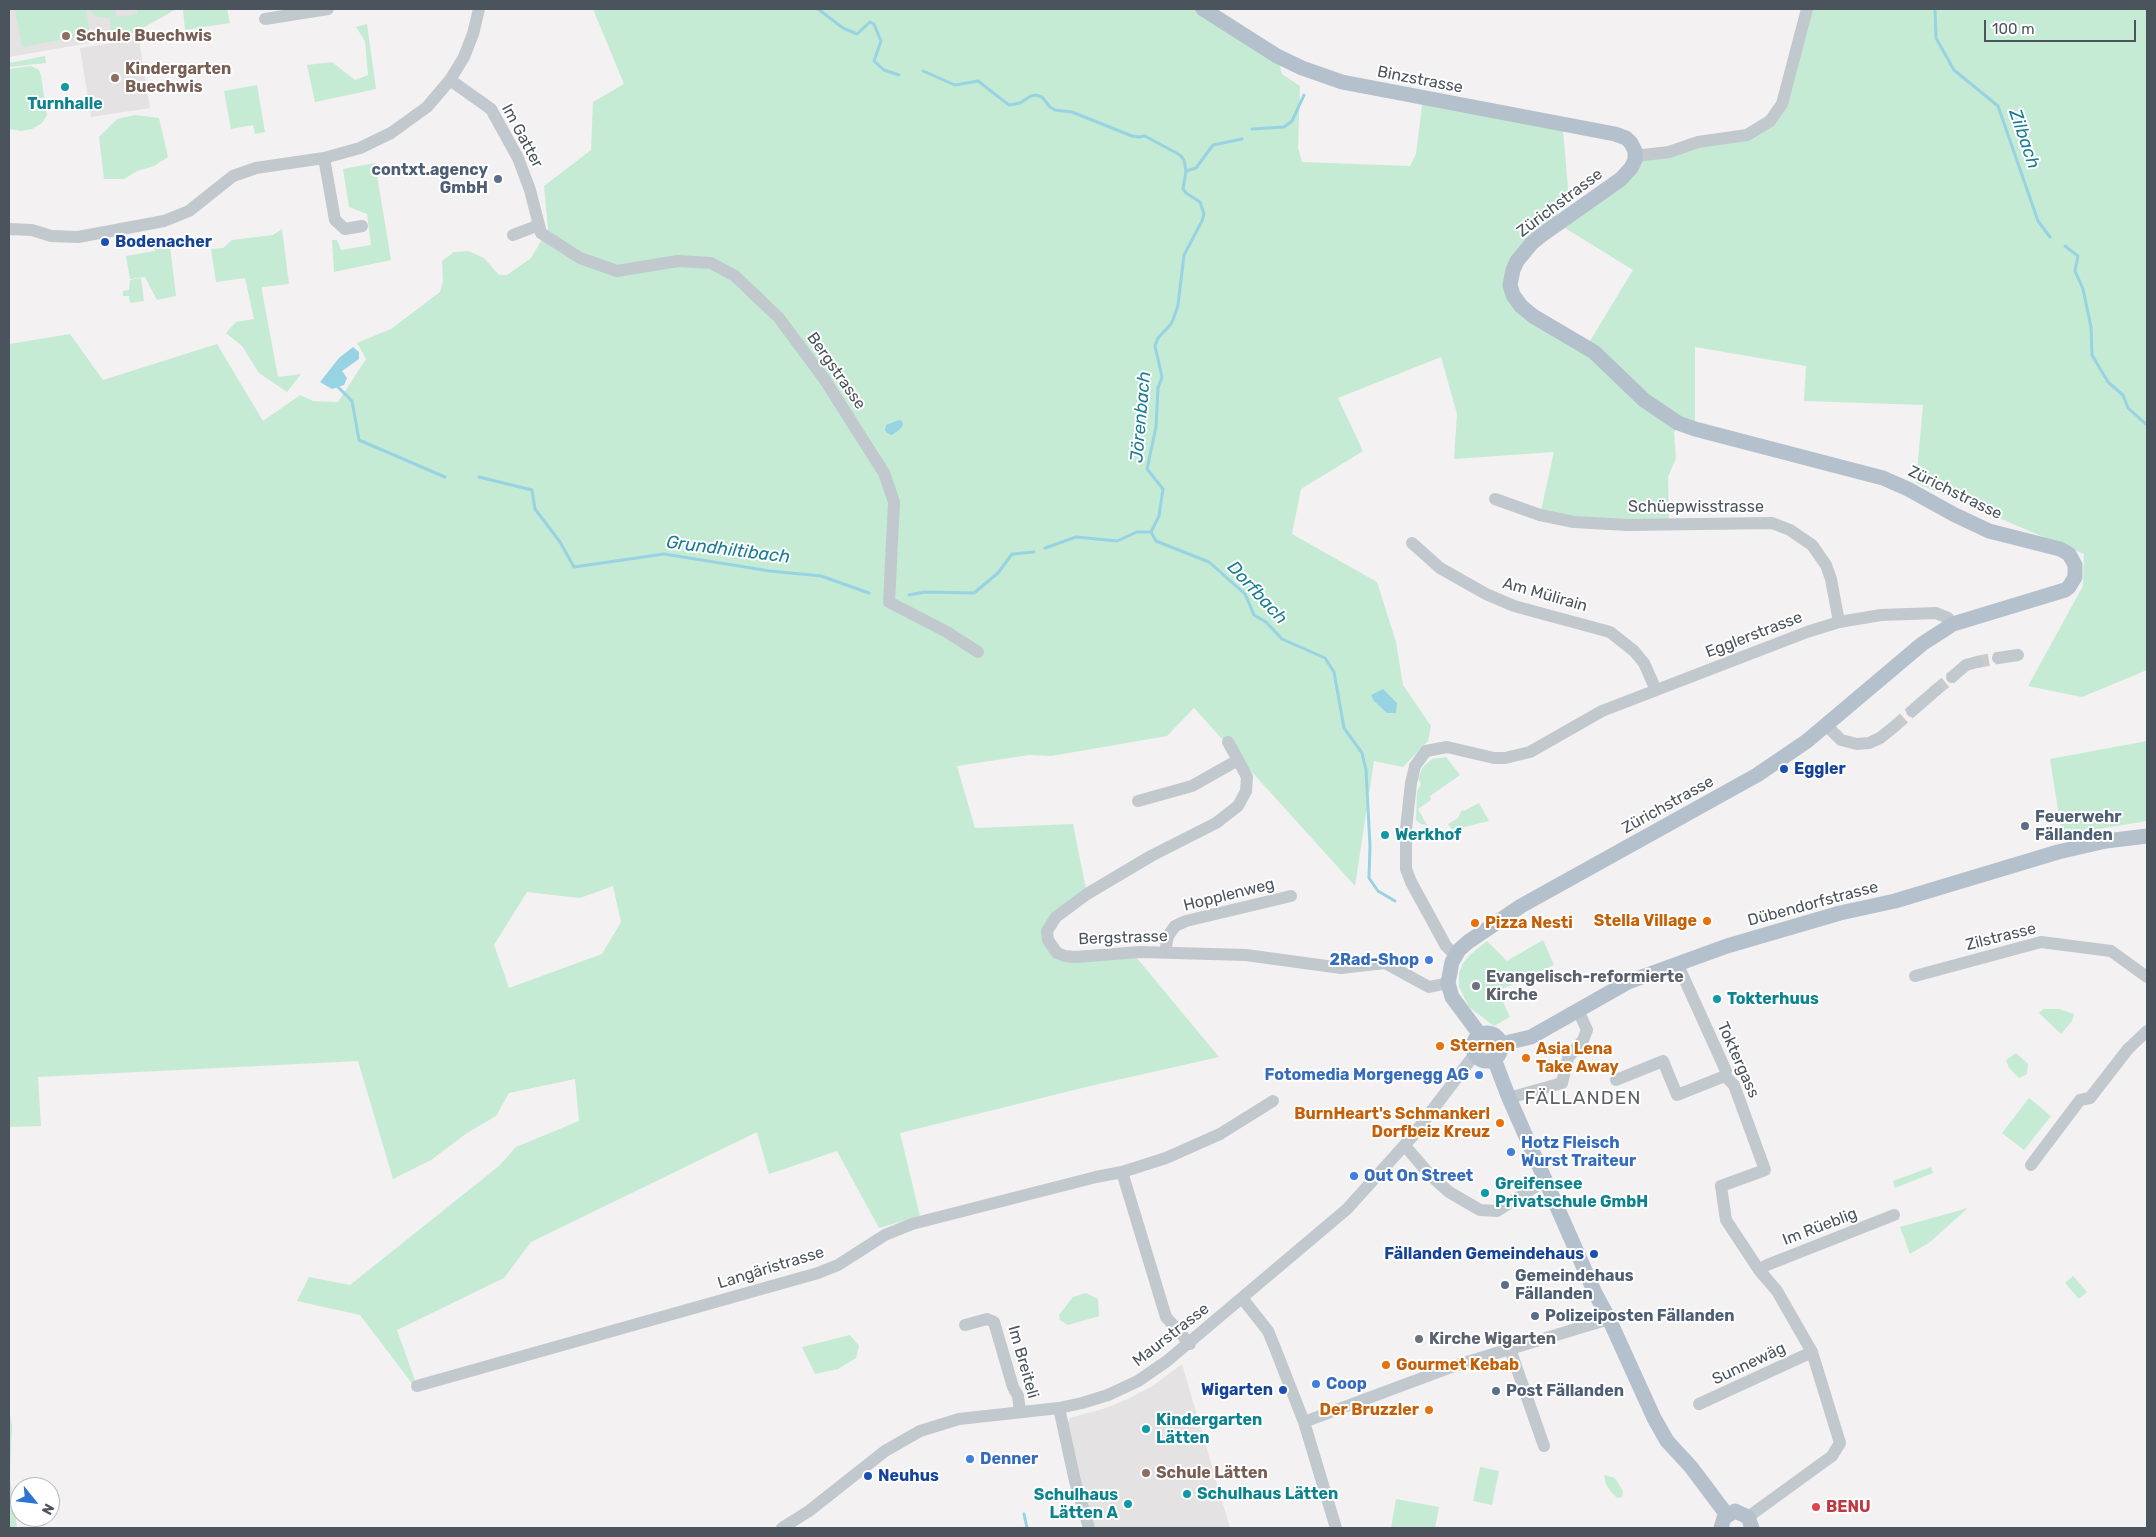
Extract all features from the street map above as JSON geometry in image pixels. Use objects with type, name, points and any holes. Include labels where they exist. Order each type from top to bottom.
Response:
[{"type":"main road","name":"Binzstrasse","points":[[1203,9],[1277,56],[1327,78],[1360,86],[1615,134],[1629,140],[1635,156]]},
{"type":"main road","name":"Zürichstrasse","points":[[1455,955],[1468,942],[1493,923],[1757,775],[1807,741],[1922,644],[1953,624],[2065,590],[2075,577],[2076,570],[2073,559],[2065,551],[1989,531],[1883,478],[1678,423],[1644,400],[1594,352],[1533,316],[1517,300],[1511,290],[1510,277],[1518,260],[1543,234],[1620,179],[1631,168],[1635,156]]},
{"type":"main road","name":"Dübendorfstrasse","points":[[1501,1044],[1531,1037],[1628,982],[1727,946],[1865,907],[1895,901],[2058,852],[2106,841],[2147,836]]},
{"type":"main road","points":[[1455,955],[1450,968],[1448,983],[1452,997],[1481,1036]]},
{"type":"main road","points":[[1488,1034],[1495,1036],[1501,1044],[1500,1053],[1494,1059],[1486,1061],[1475,1054],[1474,1044],[1481,1036],[1488,1034]]},
{"type":"main road","points":[[1494,1059],[1509,1098],[1595,1293],[1609,1318],[1658,1427],[1724,1522],[1740,1512],[1750,1522]]},
{"type":"street","points":[[265,20],[328,9]]},
{"type":"street","points":[[9,229],[32,230],[51,236],[78,237],[164,222],[190,211],[233,176],[256,168],[324,158],[360,148],[391,133],[427,107],[450,80],[464,57],[473,34],[479,9]]},
{"type":"street","points":[[1635,156],[1669,152],[1698,142],[1747,135],[1770,121],[1782,104],[1807,9]]},
{"type":"street","name":"Im Gatter","points":[[450,80],[491,109],[518,158],[530,190],[540,229]]},
{"type":"street","points":[[324,158],[335,220],[345,229],[362,226]]},
{"type":"street","points":[[513,235],[540,229]]},
{"type":"street","name":"Bergstrasse","points":[[540,229],[580,258],[616,271],[678,261],[710,262],[734,276],[772,312],[824,380],[884,473],[894,502],[889,602],[947,632],[978,652]]},
{"type":"street","name":"Schüepwisstrasse","points":[[1495,499],[1540,515],[1574,522],[1644,525],[1772,523],[1790,530],[1812,545],[1826,565],[1832,579],[1839,622]]},
{"type":"street","name":"Am Mülirain","points":[[1412,542],[1440,568],[1486,594],[1514,606],[1610,632],[1634,651],[1644,663],[1656,690]]},
{"type":"street","name":"Egglerstrasse","points":[[1455,955],[1446,946],[1411,882],[1406,869],[1406,829],[1411,783],[1416,766],[1426,751],[1447,747],[1494,758],[1518,756],[1543,746],[1602,711],[1807,632],[1839,622],[1881,615],[1936,613],[1948,618],[1953,624]]},
{"type":"street","points":[[1998,658],[2018,654]]},
{"type":"street","points":[[1952,677],[1966,665],[1977,662]]},
{"type":"street","points":[[1912,711],[1936,690]]},
{"type":"street","points":[[1826,725],[1841,740],[1857,744],[1869,743],[1880,738],[1895,726]]},
{"type":"street","name":"Bergstrasse","points":[[1228,742],[1247,777],[1246,791],[1238,806],[1216,823],[1151,856],[1087,894],[1056,917],[1047,931],[1051,947],[1065,956],[1165,952],[1246,955],[1340,968],[1385,963],[1429,987],[1448,983]]},
{"type":"street","points":[[1138,802],[1192,786],[1238,760]]},
{"type":"street","name":"Hopplenweg","points":[[1165,952],[1168,936],[1176,926],[1186,921],[1291,896]]},
{"type":"street","name":"Zilstrasse","points":[[1915,976],[2041,942],[2111,950],[2147,977]]},
{"type":"street","name":"Toktergass","points":[[1678,965],[1726,1071],[1725,1076],[1734,1085],[1765,1170],[1720,1186],[1726,1220],[1759,1270]]},
{"type":"street","points":[[1509,1098],[1562,1082],[1568,1058],[1584,1040],[1586,1030],[1578,1010]]},
{"type":"street","points":[[2032,1165],[2080,1100],[2090,1098],[2128,1049],[2147,1031]]},
{"type":"street","name":"Maurstrasse","points":[[782,1528],[809,1511],[885,1451],[920,1431],[959,1419],[1059,1408],[1108,1395],[1138,1381],[1190,1344],[1337,1219],[1374,1182],[1405,1146],[1475,1054]]},
{"type":"street","points":[[1616,1080],[1663,1061],[1677,1095],[1725,1076]]},
{"type":"street","name":"Langäristrasse","points":[[417,1386],[818,1273],[838,1265],[885,1235],[912,1224],[1096,1176],[1122,1172],[1166,1158],[1212,1138],[1273,1101]]},
{"type":"street","points":[[1405,1146],[1448,1192],[1480,1210],[1497,1210],[1546,1180]]},
{"type":"street","points":[[1122,1172],[1166,1317],[1190,1344]]},
{"type":"street","name":"Im Rüeblig","points":[[1759,1270],[1767,1265],[1894,1215]]},
{"type":"street","points":[[1750,1522],[1832,1456],[1840,1443],[1812,1352],[1777,1291],[1759,1270]]},
{"type":"street","points":[[1242,1298],[1268,1331],[1304,1422],[1336,1528]]},
{"type":"street","points":[[1304,1422],[1457,1364],[1609,1318]]},
{"type":"street","name":"Im Breiteli","points":[[965,1325],[987,1319],[994,1322],[1013,1388],[1018,1396],[1020,1412]]},
{"type":"street","points":[[1510,1349],[1544,1446]]},
{"type":"street","name":"Sunnewäg","points":[[1699,1404],[1812,1352]]},
{"type":"street","points":[[1059,1408],[1075,1481],[1089,1528]]},
{"type":"shaded area","name":"Schule Buechwis","points":[[9,9],[176,9],[136,32],[112,39],[9,57]]},
{"type":"shaded area","name":"Kindergarten Buechwis","points":[[138,34],[150,108],[91,117],[80,48],[112,43]]},
{"type":"shaded area","name":"Schule Lätten","points":[[1182,1364],[1230,1528],[1092,1528],[1066,1424],[1070,1418],[1106,1408],[1130,1398],[1154,1385]]},
{"type":"green space","points":[[15,9],[86,9],[90,34],[22,47]]},
{"type":"green space","points":[[89,9],[115,9],[117,17],[137,14],[137,9],[176,9],[136,32],[112,39],[110,18],[96,16]]},
{"type":"green space","points":[[183,9],[227,9],[230,23],[185,30]]},
{"type":"green space","points":[[593,9],[1203,9],[1277,56],[1282,74],[1300,86],[1298,148],[1302,162],[1410,166],[1416,154],[1423,98],[1563,130],[1569,200],[1526,250],[1513,295],[1587,346],[1633,270],[1557,223],[1621,179],[1635,156],[1724,137],[1770,121],[1807,9],[2147,9],[2147,670],[2082,697],[2028,686],[2083,586],[2084,554],[1916,483],[1923,405],[1804,401],[1806,366],[1695,347],[1695,429],[1678,423],[1674,433],[1676,458],[1668,477],[1669,525],[1540,515],[1554,452],[1454,459],[1457,414],[1441,357],[1338,398],[1363,451],[1301,489],[1292,534],[1377,582],[1396,642],[1403,685],[1431,726],[1428,741],[1403,767],[1374,761],[1355,886],[1194,708],[1167,736],[1051,756],[1029,755],[957,766],[975,828],[1073,824],[1087,894],[1056,917],[1048,940],[1069,953],[1131,951],[1219,1057],[1086,1087],[900,1133],[920,1216],[879,1228],[837,1151],[769,1174],[757,1132],[531,1242],[504,1278],[397,1330],[417,1386],[414,1386],[360,1315],[297,1301],[309,1277],[350,1285],[499,1166],[516,1147],[579,1121],[575,1079],[509,1093],[496,1116],[467,1133],[431,1160],[393,1179],[358,1061],[38,1077],[41,1126],[9,1127],[9,344],[70,334],[103,380],[217,344],[263,421],[300,395],[313,401],[338,402],[366,359],[357,343],[391,329],[440,292],[443,281],[442,261],[454,252],[468,251],[484,258],[499,275],[507,275],[531,258],[548,229],[544,186],[591,150],[593,102],[624,84]],"holes":[[[613,886],[621,922],[602,954],[509,988],[494,945],[527,892],[580,898]]]},
{"type":"green space","points":[[367,24],[376,89],[315,102],[307,65],[332,62],[355,80],[368,75],[365,41],[356,27]]},
{"type":"green space","points":[[45,56],[46,63],[9,67],[9,63]]},
{"type":"green space","points":[[31,66],[39,70],[41,76],[47,115],[42,123],[32,129],[21,131],[10,129],[9,69]]},
{"type":"green space","points":[[257,85],[265,132],[255,134],[253,125],[231,129],[224,91]]},
{"type":"green space","points":[[135,115],[159,118],[168,157],[154,166],[137,171],[124,179],[104,179],[99,137],[117,119]]},
{"type":"green space","points":[[375,163],[391,260],[334,272],[332,240],[337,240],[341,250],[371,245],[367,214],[349,207],[343,169]]},
{"type":"green space","points":[[282,229],[289,284],[262,287],[262,291],[278,377],[301,374],[287,392],[259,373],[242,346],[226,333],[236,322],[254,319],[245,278],[216,282],[211,249],[223,248],[232,240],[273,235]]},
{"type":"green space","points":[[169,238],[176,296],[157,300],[145,277],[130,279],[126,256],[155,251],[154,239]]},
{"type":"green space","points":[[141,278],[144,301],[130,303],[129,296],[123,296],[123,291],[129,290],[130,280]]},
{"type":"green space","points":[[2147,741],[2147,821],[2062,835],[2050,759]]},
{"type":"green space","points":[[1446,757],[1460,775],[1430,796],[1431,800],[1418,809],[1427,825],[1421,824],[1416,820],[1417,791],[1421,784],[1418,778],[1423,767],[1432,759]]},
{"type":"green space","points":[[1479,803],[1489,821],[1452,830],[1448,824],[1458,818],[1462,810],[1464,811]]},
{"type":"green space","points":[[1543,940],[1554,965],[1498,991],[1510,1017],[1494,1026],[1469,1007],[1459,987],[1459,973],[1463,963],[1471,954],[1487,941],[1507,961]]},
{"type":"green space","points":[[2043,1009],[2059,1009],[2074,1014],[2072,1021],[2061,1034],[2039,1013]]},
{"type":"green space","points":[[2016,1053],[2028,1064],[2027,1074],[2019,1078],[2009,1068],[2006,1060]]},
{"type":"green space","points":[[2029,1098],[2051,1116],[2024,1150],[2002,1133]]},
{"type":"green space","points":[[1931,1167],[1933,1173],[1895,1188],[1893,1181]]},
{"type":"green space","points":[[1968,1208],[1930,1242],[1910,1254],[1900,1227]]},
{"type":"green space","points":[[2073,1276],[2087,1292],[2079,1299],[2065,1283]]},
{"type":"green space","points":[[1086,1293],[1098,1299],[1099,1316],[1068,1325],[1060,1320],[1059,1315],[1073,1297]]},
{"type":"green space","points":[[850,1335],[859,1346],[856,1358],[838,1369],[815,1374],[802,1347]]},
{"type":"green space","points":[[9,1409],[12,1426],[10,1527],[17,1528],[9,1528]]},
{"type":"green space","points":[[1480,1467],[1499,1471],[1492,1505],[1473,1501]]},
{"type":"green space","points":[[1604,1475],[1615,1478],[1623,1491],[1622,1497],[1617,1498],[1611,1492],[1606,1484]]},
{"type":"green space","points":[[1396,1499],[1439,1507],[1435,1528],[1391,1528]]},
{"type":"water","points":[[353,347],[359,352],[359,359],[342,371],[347,378],[344,385],[332,389],[320,382],[339,358]]},
{"type":"water","points":[[899,420],[902,421],[903,425],[900,429],[892,435],[887,433],[885,430],[886,425]]},
{"type":"water","points":[[1383,689],[1397,703],[1396,713],[1387,713],[1374,701],[1371,695]]},
{"type":"waterway","name":"Jörenbach","points":[[818,9],[843,28],[857,34],[870,22],[874,24],[881,41],[874,61],[884,70],[899,75]]},
{"type":"waterway","name":"Zilbach","points":[[1935,9],[1936,38],[1954,70],[1998,106],[2038,221],[2050,237]]},
{"type":"waterway","name":"Jörenbach","points":[[923,71],[955,85],[978,81],[1009,105],[1020,103],[1031,96],[1042,97],[1055,110],[1072,112],[1132,136],[1145,136],[1180,155],[1184,160],[1186,171],[1183,189],[1200,202],[1204,214],[1184,255],[1178,305],[1174,317],[1171,324],[1158,338],[1155,346],[1162,377],[1158,388],[1156,427],[1147,469],[1163,489],[1159,516],[1151,532]]},
{"type":"waterway","points":[[1252,129],[1284,127],[1292,121],[1304,95]]},
{"type":"waterway","points":[[1186,171],[1196,168],[1213,145],[1242,139]]},
{"type":"waterway","name":"Zilbach","points":[[2065,246],[2078,256],[2075,271],[2083,289],[2091,327],[2092,355],[2108,382],[2123,395],[2128,408],[2147,425]]},
{"type":"waterway","name":"Grundhiltibach","points":[[338,387],[352,401],[359,440],[445,477]]},
{"type":"waterway","name":"Grundhiltibach","points":[[479,477],[532,490],[535,509],[560,542],[574,567],[664,554],[770,571],[821,576],[869,593]]},
{"type":"waterway","name":"Grundhiltibach","points":[[1045,548],[1076,537],[1117,541],[1137,532],[1151,532]]},
{"type":"waterway","name":"Dorfbach","points":[[1151,532],[1156,541],[1209,562],[1245,594],[1254,615],[1266,622],[1282,639],[1325,658],[1334,672],[1344,728],[1362,753],[1366,770],[1370,846],[1369,878],[1378,891],[1395,901]]},
{"type":"waterway","name":"Grundhiltibach","points":[[909,595],[925,592],[974,593],[998,573],[1012,554],[1034,552]]},
{"type":"waterway","points":[[1024,1514],[1027,1528]]},
{"type":"tunnel","points":[[1977,662],[1998,658]]},
{"type":"tunnel","points":[[1936,690],[1952,677]]},
{"type":"tunnel","points":[[1895,726],[1912,711]]},
{"type":"place","name":"Schule Buechwis","points":[[66,36]]},
{"type":"place","name":"Kindergarten Buechwis","points":[[115,78]]},
{"type":"place","name":"Turnhalle","points":[[65,87]]},
{"type":"place","name":"contxt.agency GmbH","points":[[498,179]]},
{"type":"place","name":"Bodenacher","points":[[105,242]]},
{"type":"place","name":"Eggler","points":[[1784,769]]},
{"type":"place","name":"Feuerwehr Fällanden","points":[[2025,826]]},
{"type":"place","name":"Werkhof","points":[[1385,835]]},
{"type":"place","name":"Stella Village","points":[[1707,921]]},
{"type":"place","name":"Pizza Nesti","points":[[1475,923]]},
{"type":"place","name":"2Rad-Shop","points":[[1429,960]]},
{"type":"place","name":"Evangelisch-reformierte Kirche","points":[[1476,986]]},
{"type":"place","name":"Tokterhuus","points":[[1717,999]]},
{"type":"place","name":"Sternen","points":[[1440,1046]]},
{"type":"place","name":"Asia Lena Take Away","points":[[1526,1058]]},
{"type":"place","name":"Fotomedia Morgenegg AG","points":[[1479,1075]]},
{"type":"place","name":"BurnHeart's Schmankerl Dorfbeiz Kreuz","points":[[1500,1123]]},
{"type":"place","name":"Hotz Fleisch Wurst Traiteur","points":[[1511,1152]]},
{"type":"place","name":"Out On Street","points":[[1354,1176]]},
{"type":"place","name":"Greifensee Privatschule GmbH","points":[[1485,1193]]},
{"type":"place","name":"Fällanden Gemeindehaus","points":[[1594,1254]]},
{"type":"place","name":"Gemeindehaus Fällanden","points":[[1505,1285]]},
{"type":"place","name":"Polizeiposten Fällanden","points":[[1535,1316]]},
{"type":"place","name":"Kirche Wigarten","points":[[1419,1339]]},
{"type":"place","name":"Gourmet Kebab","points":[[1386,1365]]},
{"type":"place","name":"Coop","points":[[1316,1384]]},
{"type":"place","name":"Wigarten","points":[[1283,1390]]},
{"type":"place","name":"Post Fällanden","points":[[1496,1391]]},
{"type":"place","name":"Der Bruzzler","points":[[1429,1410]]},
{"type":"place","name":"Kindergarten Lätten","points":[[1146,1429]]},
{"type":"place","name":"Denner","points":[[970,1459]]},
{"type":"place","name":"Schule Lätten","points":[[1146,1473]]},
{"type":"place","name":"Neuhus","points":[[868,1476]]},
{"type":"place","name":"Schulhaus Lätten","points":[[1187,1494]]},
{"type":"place","name":"Schulhaus Lätten A","points":[[1128,1504]]},
{"type":"place","name":"BENU","points":[[1816,1507]]},
{"type":"district","name":"FÄLLANDEN","points":[[1583,1099]]}]
